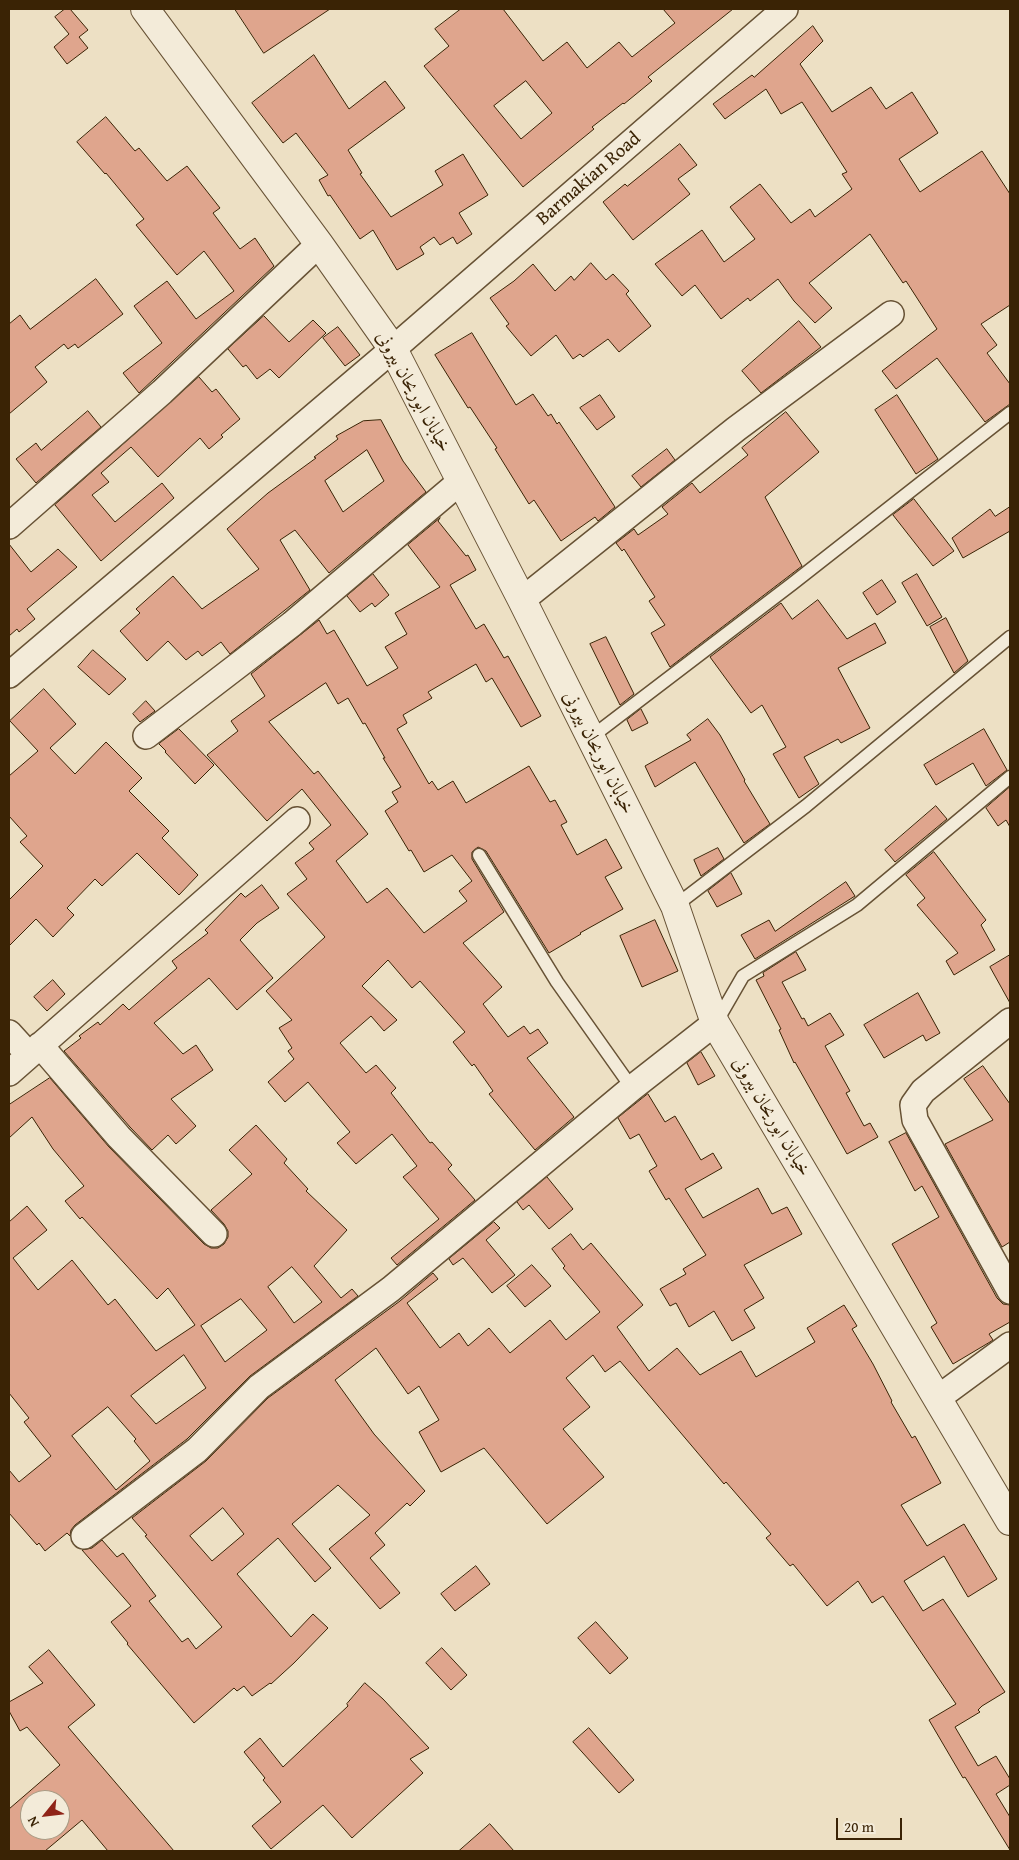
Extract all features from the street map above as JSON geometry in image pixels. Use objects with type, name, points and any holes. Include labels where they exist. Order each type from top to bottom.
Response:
[{"type":"street","name":"خیابان ابوریحان بیرونی","points":[[145,9],[393,348],[675,906],[715,1023],[1010,1521]]},
{"type":"street","name":"Barmakian Road","points":[[9,675],[393,348],[785,9]]},
{"type":"street","points":[[9,526],[162,392],[318,244]]},
{"type":"street","points":[[522,600],[736,429],[891,314]]},
{"type":"street","points":[[146,736],[292,624],[461,481]]},
{"type":"street","points":[[9,1073],[297,820]]},
{"type":"street","points":[[1010,1021],[923,1091],[913,1105],[915,1120],[1010,1291]]},
{"type":"street","points":[[84,1536],[197,1450],[259,1387],[391,1289],[632,1088],[715,1023]]},
{"type":"street","points":[[9,1033],[35,1050],[214,1234]]},
{"type":"street","points":[[938,1398],[1010,1345]]},
{"type":"lane","points":[[590,738],[792,584],[1010,413]]},
{"type":"lane","points":[[675,906],[806,806],[1010,637]]},
{"type":"lane","points":[[715,1023],[743,976],[857,905],[1010,778]]},
{"type":"lane","points":[[479,855],[557,982],[632,1088]]},
{"type":"building","points":[[65,9],[70,9],[88,30],[79,37],[88,48],[67,64],[54,47],[69,34],[55,17]]},
{"type":"building","points":[[235,9],[330,9],[264,53]]},
{"type":"building","points":[[461,9],[503,9],[543,61],[567,42],[587,68],[619,42],[632,57],[675,23],[663,9],[733,9],[648,77],[652,81],[592,127],[594,129],[523,187],[424,66],[449,46],[435,29]],"holes":[[[526,81],[552,113],[521,139],[494,106]]]},
{"type":"building","points":[[813,26],[823,41],[800,64],[832,112],[871,87],[886,109],[912,92],[938,133],[899,159],[920,192],[982,151],[1010,194],[1010,305],[981,324],[997,345],[987,353],[1010,384],[1010,404],[985,422],[937,358],[896,389],[882,371],[937,329],[906,281],[903,283],[870,234],[809,283],[832,308],[815,323],[794,301],[778,279],[750,301],[748,298],[721,319],[695,285],[682,296],[655,264],[702,230],[724,262],[755,239],[730,207],[760,184],[791,223],[810,209],[815,217],[852,189],[842,174],[847,172],[802,102],[781,114],[766,89],[725,119],[713,104],[752,75],[754,77]]},
{"type":"building","points":[[314,55],[349,109],[385,81],[405,108],[348,150],[362,173],[360,174],[391,217],[443,185],[435,171],[463,154],[488,195],[459,213],[472,234],[457,244],[453,237],[440,245],[434,237],[420,247],[424,254],[397,270],[373,230],[360,239],[330,195],[328,196],[319,180],[328,175],[296,133],[283,143],[252,103]]},
{"type":"building","points":[[106,117],[135,151],[139,148],[167,181],[187,166],[220,208],[213,213],[240,249],[255,238],[274,266],[139,393],[123,373],[162,343],[134,306],[167,281],[196,319],[234,291],[204,251],[177,275],[136,225],[144,219],[106,173],[77,142]]},
{"type":"building","points":[[680,144],[697,165],[678,179],[690,194],[633,240],[603,202],[625,184],[627,186]]},
{"type":"building","points":[[591,263],[606,280],[613,274],[629,291],[626,294],[651,326],[619,352],[608,339],[583,357],[580,354],[573,359],[556,335],[531,356],[506,326],[509,324],[490,298],[514,281],[533,264],[555,291],[571,276],[574,280]]},
{"type":"building","points":[[96,279],[123,314],[78,348],[75,344],[68,349],[64,344],[35,367],[47,382],[9,414],[9,324],[20,315],[30,329]]},
{"type":"building","points":[[264,316],[289,342],[313,320],[326,333],[279,378],[270,369],[257,379],[246,365],[243,367],[228,349]]},
{"type":"building","points":[[799,321],[821,347],[761,393],[742,371]]},
{"type":"building","points":[[338,327],[360,355],[345,366],[323,338]]},
{"type":"building","points":[[472,333],[516,405],[533,394],[548,416],[551,414],[557,424],[559,422],[615,507],[598,521],[595,517],[561,541],[534,500],[529,504],[495,449],[497,448],[470,407],[468,408],[435,355]]},
{"type":"building","points":[[199,377],[212,392],[216,389],[240,419],[221,435],[223,437],[209,449],[200,438],[158,477],[131,447],[101,473],[109,482],[92,495],[115,522],[162,483],[174,498],[101,561],[55,505]]},
{"type":"building","points":[[600,395],[615,417],[597,430],[580,408]]},
{"type":"building","points":[[897,395],[938,459],[916,474],[875,410]]},
{"type":"building","points":[[88,411],[101,427],[36,483],[16,459],[36,443],[41,450]]},
{"type":"building","points":[[786,412],[819,452],[765,497],[802,566],[670,667],[651,633],[665,625],[649,601],[655,597],[624,549],[622,551],[616,543],[634,529],[638,535],[668,514],[662,507],[692,483],[700,493],[748,455],[742,448]]},
{"type":"building","points":[[381,420],[403,461],[426,492],[329,573],[295,530],[280,540],[310,590],[230,654],[221,642],[202,656],[198,651],[186,660],[168,641],[147,661],[120,631],[140,613],[136,609],[173,576],[202,609],[259,569],[227,529],[268,493],[316,458],[314,457],[338,439],[336,436],[363,421]],"holes":[[[367,450],[384,481],[343,512],[325,481]]]},
{"type":"building","points":[[667,449],[675,460],[641,487],[632,476]]},
{"type":"building","points":[[914,499],[954,551],[933,566],[893,515]]},
{"type":"building","points":[[1010,507],[1010,531],[963,558],[952,538],[990,509],[995,516]]},
{"type":"building","points":[[440,518],[438,521],[466,556],[468,555],[476,570],[450,585],[476,629],[484,624],[504,658],[508,656],[541,716],[521,727],[492,678],[486,682],[476,664],[428,692],[432,698],[403,715],[407,723],[397,729],[429,784],[432,781],[438,790],[453,781],[466,803],[529,766],[550,802],[555,800],[567,822],[561,825],[577,855],[606,839],[622,868],[605,877],[623,909],[549,953],[486,851],[478,847],[472,852],[472,859],[504,912],[463,943],[502,987],[483,1004],[508,1037],[524,1026],[530,1034],[538,1029],[548,1043],[527,1058],[574,1117],[535,1150],[489,1094],[493,1091],[474,1064],[472,1066],[453,1042],[465,1032],[420,981],[412,988],[388,960],[362,986],[397,1020],[384,1031],[371,1016],[340,1043],[366,1073],[376,1065],[396,1088],[391,1093],[430,1143],[432,1142],[452,1165],[448,1169],[475,1200],[397,1265],[391,1258],[439,1219],[403,1177],[417,1166],[392,1134],[356,1164],[337,1143],[350,1132],[308,1082],[285,1102],[268,1082],[294,1059],[288,1051],[292,1048],[279,1028],[292,1020],[266,991],[325,937],[287,894],[307,879],[295,863],[314,849],[309,843],[331,825],[302,789],[267,821],[207,755],[238,731],[231,721],[265,696],[251,674],[319,620],[327,634],[334,630],[367,686],[398,668],[385,647],[407,634],[395,613],[440,587],[408,545]],"holes":[[[326,683],[338,704],[348,698],[363,724],[365,723],[401,787],[392,792],[398,802],[385,811],[424,872],[452,855],[472,881],[459,891],[467,901],[424,933],[387,888],[367,903],[336,861],[368,834],[318,771],[314,774],[269,722]]]},
{"type":"building","points":[[9,544],[31,572],[58,549],[77,567],[27,609],[35,619],[19,632],[17,629],[9,636]]},
{"type":"building","points":[[373,574],[389,595],[375,607],[372,603],[360,612],[347,596]]},
{"type":"building","points":[[917,574],[942,617],[927,626],[902,583]]},
{"type":"building","points":[[882,580],[896,602],[877,615],[863,593]]},
{"type":"building","points":[[818,600],[847,639],[875,623],[886,643],[838,668],[870,728],[841,743],[838,739],[804,757],[819,784],[799,798],[773,754],[786,747],[762,705],[751,713],[710,657],[781,603],[792,619]]},
{"type":"building","points":[[946,618],[968,661],[954,673],[930,627]]},
{"type":"building","points":[[606,637],[634,694],[620,705],[590,644]]},
{"type":"building","points":[[93,650],[126,679],[109,695],[78,667]]},
{"type":"building","points":[[44,689],[76,724],[50,748],[75,774],[106,742],[142,778],[129,791],[169,831],[162,838],[198,875],[179,895],[137,853],[102,886],[95,879],[67,908],[74,915],[53,937],[36,919],[9,946],[9,900],[43,866],[20,842],[27,836],[9,816],[9,776],[38,751],[10,721]]},
{"type":"building","points":[[146,701],[155,711],[140,722],[133,714]]},
{"type":"building","points":[[641,709],[648,723],[632,731],[627,720]]},
{"type":"building","points":[[708,719],[720,735],[744,781],[770,824],[744,843],[695,762],[655,787],[645,766],[691,740],[687,735]]},
{"type":"building","points":[[179,729],[214,765],[195,784],[159,744]]},
{"type":"building","points":[[984,729],[1007,770],[986,786],[973,763],[936,785],[924,765]]},
{"type":"building","points":[[1010,787],[1010,827],[1006,820],[998,826],[986,808]]},
{"type":"building","points":[[936,806],[947,819],[895,862],[885,850]]},
{"type":"building","points":[[718,848],[724,859],[701,876],[694,860]]},
{"type":"building","points":[[934,852],[986,920],[981,925],[995,950],[954,975],[946,961],[958,953],[917,905],[925,898],[906,875]]},
{"type":"building","points":[[731,873],[742,894],[717,907],[708,891]]},
{"type":"building","points":[[846,882],[855,896],[755,959],[741,935],[769,920],[775,931]]},
{"type":"building","points":[[262,885],[279,908],[257,923],[240,940],[273,978],[237,1010],[209,978],[154,1023],[183,1054],[196,1045],[213,1070],[171,1099],[196,1126],[176,1144],[168,1135],[152,1150],[64,1051],[81,1038],[79,1036],[98,1022],[100,1025],[123,1004],[129,1010],[177,968],[172,961],[208,933],[205,930],[241,893],[245,897]]},
{"type":"building","points":[[655,920],[678,971],[642,987],[620,936]]},
{"type":"building","points":[[796,952],[806,970],[782,982],[802,1019],[804,1018],[808,1026],[830,1013],[844,1035],[825,1046],[850,1091],[846,1093],[864,1126],[870,1123],[878,1137],[847,1154],[794,1063],[779,1030],[781,1029],[756,980],[764,976],[763,973]]},
{"type":"building","points":[[1010,955],[1010,1003],[990,967]]},
{"type":"building","points":[[53,980],[65,994],[47,1011],[34,997]]},
{"type":"building","points":[[918,993],[940,1033],[926,1041],[923,1035],[884,1058],[864,1025]]},
{"type":"building","points":[[701,1052],[715,1076],[698,1085],[687,1063]]},
{"type":"building","points":[[983,1066],[1010,1104],[1010,1242],[1002,1247],[945,1144],[993,1120],[964,1079]]},
{"type":"building","points":[[50,1078],[109,1147],[204,1244],[211,1248],[218,1248],[224,1244],[228,1237],[228,1231],[211,1210],[252,1174],[229,1150],[256,1125],[287,1159],[284,1163],[308,1189],[306,1191],[347,1230],[314,1266],[341,1298],[352,1289],[358,1296],[250,1376],[187,1439],[75,1525],[71,1530],[70,1536],[67,1533],[45,1551],[39,1543],[37,1545],[9,1513],[9,1470],[19,1482],[51,1456],[24,1422],[29,1418],[9,1393],[9,1222],[27,1206],[47,1230],[13,1258],[38,1290],[72,1260],[108,1305],[115,1299],[156,1351],[195,1325],[168,1288],[157,1299],[65,1201],[84,1186],[53,1149],[32,1117],[9,1138],[9,1105]],"holes":[[[292,1267],[322,1302],[294,1323],[268,1287]],[[241,1299],[267,1330],[225,1362],[201,1326]],[[184,1355],[206,1388],[156,1424],[131,1396]],[[108,1407],[136,1439],[134,1441],[150,1461],[116,1490],[72,1436]]]},
{"type":"building","points":[[648,1094],[665,1122],[675,1116],[701,1160],[713,1153],[722,1168],[685,1189],[703,1218],[758,1188],[772,1214],[787,1207],[802,1234],[744,1265],[764,1298],[744,1310],[755,1328],[732,1341],[714,1311],[689,1327],[676,1303],[670,1306],[660,1289],[686,1274],[683,1269],[706,1255],[669,1198],[666,1200],[649,1171],[657,1166],[639,1134],[630,1139],[618,1118]]},
{"type":"building","points":[[906,1133],[997,1298],[1003,1304],[1010,1305],[1010,1322],[989,1334],[993,1340],[953,1364],[931,1327],[937,1323],[892,1244],[939,1217],[922,1186],[915,1191],[889,1142]]},
{"type":"building","points":[[547,1177],[573,1209],[549,1229],[529,1205],[523,1210],[517,1202]]},
{"type":"building","points":[[494,1222],[500,1228],[486,1240],[515,1275],[492,1293],[463,1258],[453,1265],[449,1259]]},
{"type":"building","points":[[571,1234],[583,1250],[591,1243],[643,1305],[617,1327],[649,1371],[677,1348],[700,1375],[741,1351],[756,1377],[815,1342],[807,1328],[844,1305],[857,1326],[852,1329],[873,1364],[891,1402],[912,1438],[915,1436],[941,1483],[901,1505],[927,1546],[964,1524],[997,1579],[968,1597],[944,1556],[904,1581],[923,1611],[943,1599],[1005,1692],[982,1706],[978,1710],[980,1712],[955,1727],[978,1766],[996,1756],[1010,1779],[1010,1785],[996,1794],[1010,1817],[1010,1850],[965,1777],[963,1778],[929,1720],[956,1704],[883,1596],[872,1603],[858,1581],[827,1606],[793,1564],[790,1566],[766,1538],[771,1534],[726,1482],[724,1484],[620,1361],[605,1372],[593,1355],[566,1378],[590,1407],[563,1429],[604,1477],[547,1524],[484,1448],[441,1472],[419,1432],[439,1420],[419,1386],[408,1394],[376,1348],[335,1380],[374,1434],[425,1491],[410,1506],[407,1503],[375,1533],[385,1545],[370,1558],[400,1593],[380,1609],[329,1549],[370,1515],[338,1485],[292,1524],[331,1568],[315,1582],[278,1538],[237,1574],[291,1637],[313,1614],[328,1628],[271,1684],[252,1696],[244,1686],[237,1691],[234,1688],[194,1723],[127,1644],[111,1622],[131,1606],[82,1550],[92,1548],[102,1540],[117,1557],[123,1553],[156,1596],[149,1601],[182,1642],[188,1638],[196,1649],[222,1627],[132,1518],[206,1461],[268,1398],[400,1301],[433,1273],[438,1279],[407,1303],[440,1348],[459,1333],[468,1346],[489,1328],[510,1353],[550,1320],[566,1340],[600,1312],[563,1268],[565,1266],[552,1249]],"holes":[[[223,1508],[244,1534],[212,1561],[190,1536]]]},
{"type":"building","points":[[532,1265],[551,1286],[525,1307],[507,1286]]},
{"type":"building","points":[[476,1566],[490,1584],[455,1611],[441,1594]]},
{"type":"building","points":[[596,1622],[628,1658],[610,1674],[578,1638]]},
{"type":"building","points":[[442,1648],[467,1675],[451,1690],[426,1663]]},
{"type":"building","points":[[49,1650],[95,1705],[68,1727],[174,1851],[108,1851],[82,1820],[70,1830],[70,1790],[31,1790],[60,1765],[27,1727],[20,1731],[9,1711],[9,1702],[43,1683],[29,1667]]},
{"type":"building","points":[[365,1683],[383,1699],[429,1748],[410,1759],[423,1773],[352,1838],[323,1805],[271,1849],[252,1826],[281,1802],[244,1752],[260,1738],[283,1767],[348,1706],[347,1704]]},
{"type":"building","points":[[589,1728],[634,1780],[619,1793],[573,1742]]},
{"type":"building","points":[[20,1800],[20,1840],[58,1840],[45,1851],[9,1851],[9,1809]]},
{"type":"building","points":[[490,1824],[514,1851],[459,1851]]}]
